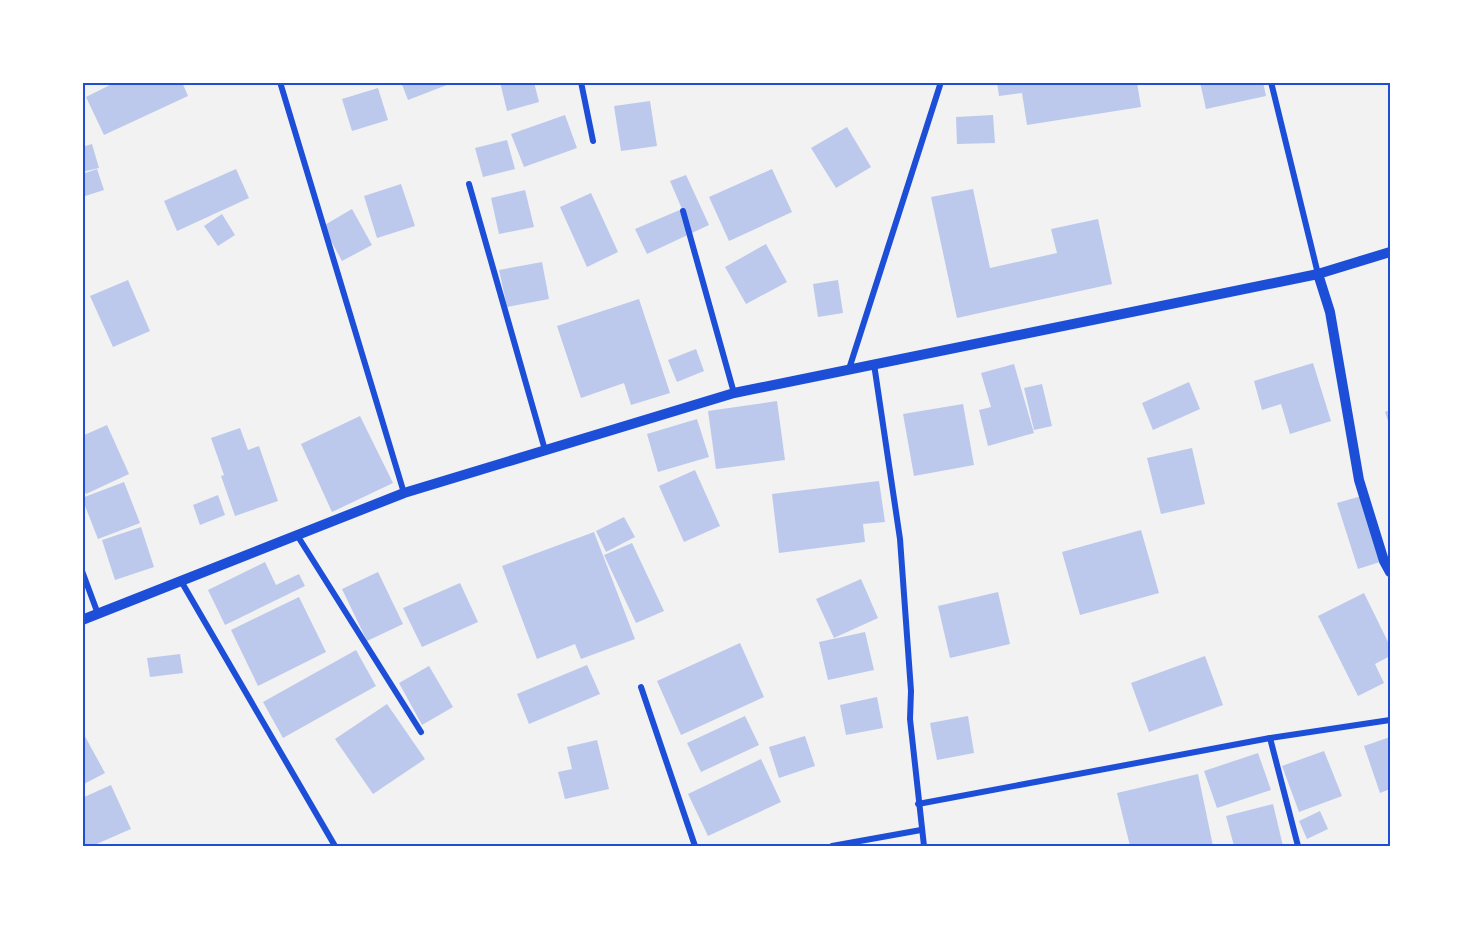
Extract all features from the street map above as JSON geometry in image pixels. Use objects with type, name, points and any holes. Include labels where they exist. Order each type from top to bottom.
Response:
[{"type":"street","points":[[280,82],[404,493]]},
{"type":"street","points":[[581,82],[593,141]]},
{"type":"street","points":[[849,369],[941,82]]},
{"type":"street","points":[[1271,82],[1318,274],[1330,312],[1359,480],[1388,560],[1390,572]]},
{"type":"street","points":[[469,184],[545,450]]},
{"type":"street","points":[[683,211],[734,393]]},
{"type":"street","points":[[82,620],[404,493],[734,393],[1318,274],[1390,252]]},
{"type":"street","points":[[874,363],[900,539],[911,691],[910,719],[924,846]]},
{"type":"street","points":[[297,535],[421,732]]},
{"type":"street","points":[[82,572],[98,614]]},
{"type":"street","points":[[181,581],[335,846]]},
{"type":"street","points":[[641,687],[695,846]]},
{"type":"street","points":[[918,804],[1270,738],[1390,720]]},
{"type":"street","points":[[1270,738],[1298,846]]},
{"type":"street","points":[[832,846],[921,830]]},
{"type":"building","points":[[116,82],[182,82],[188,96],[104,135],[86,97]]},
{"type":"building","points":[[401,82],[451,82],[452,83],[408,100]]},
{"type":"building","points":[[500,82],[534,82],[539,102],[507,111]]},
{"type":"building","points":[[997,82],[1137,82],[1141,107],[1027,125],[1022,93],[999,96]]},
{"type":"building","points":[[1200,82],[1263,82],[1266,96],[1206,109]]},
{"type":"building","points":[[378,88],[388,120],[352,131],[342,99]]},
{"type":"building","points":[[650,101],[657,146],[621,151],[614,106]]},
{"type":"building","points":[[565,115],[577,148],[524,167],[511,134]]},
{"type":"building","points":[[993,115],[995,143],[957,144],[956,117]]},
{"type":"building","points":[[847,127],[871,167],[836,188],[811,148]]},
{"type":"building","points":[[507,140],[515,169],[483,177],[475,148]]},
{"type":"building","points":[[92,144],[99,168],[82,172],[82,147]]},
{"type":"building","points":[[97,169],[104,190],[82,197],[82,174]]},
{"type":"building","points":[[236,169],[249,198],[177,231],[164,201]]},
{"type":"building","points":[[772,169],[792,212],[729,241],[709,197]]},
{"type":"building","points":[[686,175],[709,225],[647,254],[635,229],[682,209],[670,181]]},
{"type":"building","points":[[401,184],[415,226],[377,238],[364,196]]},
{"type":"building","points":[[973,189],[990,268],[1057,253],[1051,229],[1098,219],[1112,284],[957,318],[931,197]]},
{"type":"building","points":[[525,190],[534,227],[499,234],[491,198]]},
{"type":"building","points":[[591,193],[618,252],[587,267],[560,207]]},
{"type":"building","points":[[352,209],[372,245],[342,261],[323,226]]},
{"type":"building","points":[[222,214],[235,235],[218,246],[204,226]]},
{"type":"building","points":[[766,244],[787,282],[746,304],[725,267]]},
{"type":"building","points":[[542,262],[549,299],[507,307],[499,270]]},
{"type":"building","points":[[128,280],[150,331],[113,347],[90,296]]},
{"type":"building","points":[[838,280],[843,313],[818,317],[813,284]]},
{"type":"building","points":[[639,299],[670,393],[631,405],[624,383],[581,398],[557,326]]},
{"type":"building","points":[[696,349],[704,371],[677,382],[668,360]]},
{"type":"building","points":[[1313,363],[1331,421],[1290,434],[1281,404],[1262,410],[1254,381]]},
{"type":"building","points":[[1014,364],[1034,433],[988,446],[979,410],[991,407],[981,373]]},
{"type":"building","points":[[1189,382],[1200,409],[1153,430],[1142,403]]},
{"type":"building","points":[[1042,384],[1052,426],[1034,430],[1024,388]]},
{"type":"building","points":[[777,401],[785,460],[716,469],[708,411]]},
{"type":"building","points":[[963,404],[974,465],[914,476],[903,414]]},
{"type":"building","points":[[1390,410],[1390,427],[1385,412]]},
{"type":"building","points":[[360,416],[393,483],[332,512],[301,444]]},
{"type":"building","points":[[697,419],[709,457],[658,472],[647,434]]},
{"type":"building","points":[[107,425],[129,474],[86,494],[82,485],[82,436]]},
{"type":"building","points":[[240,428],[248,450],[259,446],[278,501],[235,516],[211,438]]},
{"type":"building","points":[[1192,448],[1205,504],[1161,514],[1147,458]]},
{"type":"building","points":[[695,470],[720,526],[684,542],[659,486]]},
{"type":"building","points":[[879,481],[885,522],[863,524],[865,542],[779,553],[772,494]]},
{"type":"building","points":[[124,482],[140,523],[98,539],[82,498]]},
{"type":"building","points":[[218,495],[225,515],[200,525],[193,505]]},
{"type":"building","points":[[1365,495],[1386,560],[1358,569],[1337,503]]},
{"type":"building","points":[[624,517],[635,537],[606,552],[596,531]]},
{"type":"building","points":[[141,527],[154,567],[115,580],[102,540]]},
{"type":"building","points":[[1141,530],[1159,593],[1080,615],[1062,552]]},
{"type":"building","points":[[594,532],[635,639],[581,659],[575,644],[537,659],[502,566]]},
{"type":"building","points":[[632,543],[664,611],[636,623],[604,555]]},
{"type":"building","points":[[265,562],[276,585],[299,574],[305,586],[225,625],[208,590]]},
{"type":"building","points":[[378,572],[403,624],[367,641],[342,589]]},
{"type":"building","points":[[861,579],[878,618],[834,638],[816,599]]},
{"type":"building","points":[[460,583],[478,622],[422,647],[403,608]]},
{"type":"building","points":[[998,592],[1010,644],[950,658],[938,606]]},
{"type":"building","points":[[1364,593],[1390,646],[1390,656],[1375,664],[1384,683],[1358,696],[1318,616]]},
{"type":"building","points":[[299,597],[326,652],[258,686],[231,630]]},
{"type":"building","points":[[865,632],[874,670],[828,680],[819,642]]},
{"type":"building","points":[[740,643],[764,697],[681,735],[657,681]]},
{"type":"building","points":[[356,650],[376,686],[283,738],[263,702]]},
{"type":"building","points":[[180,654],[183,673],[150,677],[147,658]]},
{"type":"building","points":[[1205,656],[1223,705],[1149,732],[1131,683]]},
{"type":"building","points":[[587,665],[600,694],[529,724],[517,694]]},
{"type":"building","points":[[429,666],[453,707],[422,725],[399,683]]},
{"type":"building","points":[[877,697],[883,728],[846,735],[840,705]]},
{"type":"building","points":[[387,704],[425,759],[373,794],[335,739]]},
{"type":"building","points":[[745,716],[759,745],[701,772],[687,743]]},
{"type":"building","points":[[968,716],[974,753],[937,760],[930,723]]},
{"type":"building","points":[[82,731],[105,773],[82,785]]},
{"type":"building","points":[[805,736],[815,766],[779,778],[769,747]]},
{"type":"building","points":[[1390,737],[1390,789],[1380,793],[1364,746]]},
{"type":"building","points":[[597,740],[609,789],[565,799],[558,772],[572,769],[567,747]]},
{"type":"building","points":[[1324,751],[1342,796],[1299,812],[1282,766]]},
{"type":"building","points":[[1258,753],[1271,790],[1217,808],[1204,771]]},
{"type":"building","points":[[761,759],[781,802],[708,836],[688,794]]},
{"type":"building","points":[[1198,774],[1213,846],[1130,846],[1117,793]]},
{"type":"building","points":[[111,785],[131,829],[92,846],[82,845],[82,798]]},
{"type":"building","points":[[1273,804],[1283,846],[1234,846],[1226,816]]},
{"type":"building","points":[[1320,811],[1328,829],[1307,839],[1299,821]]}]
